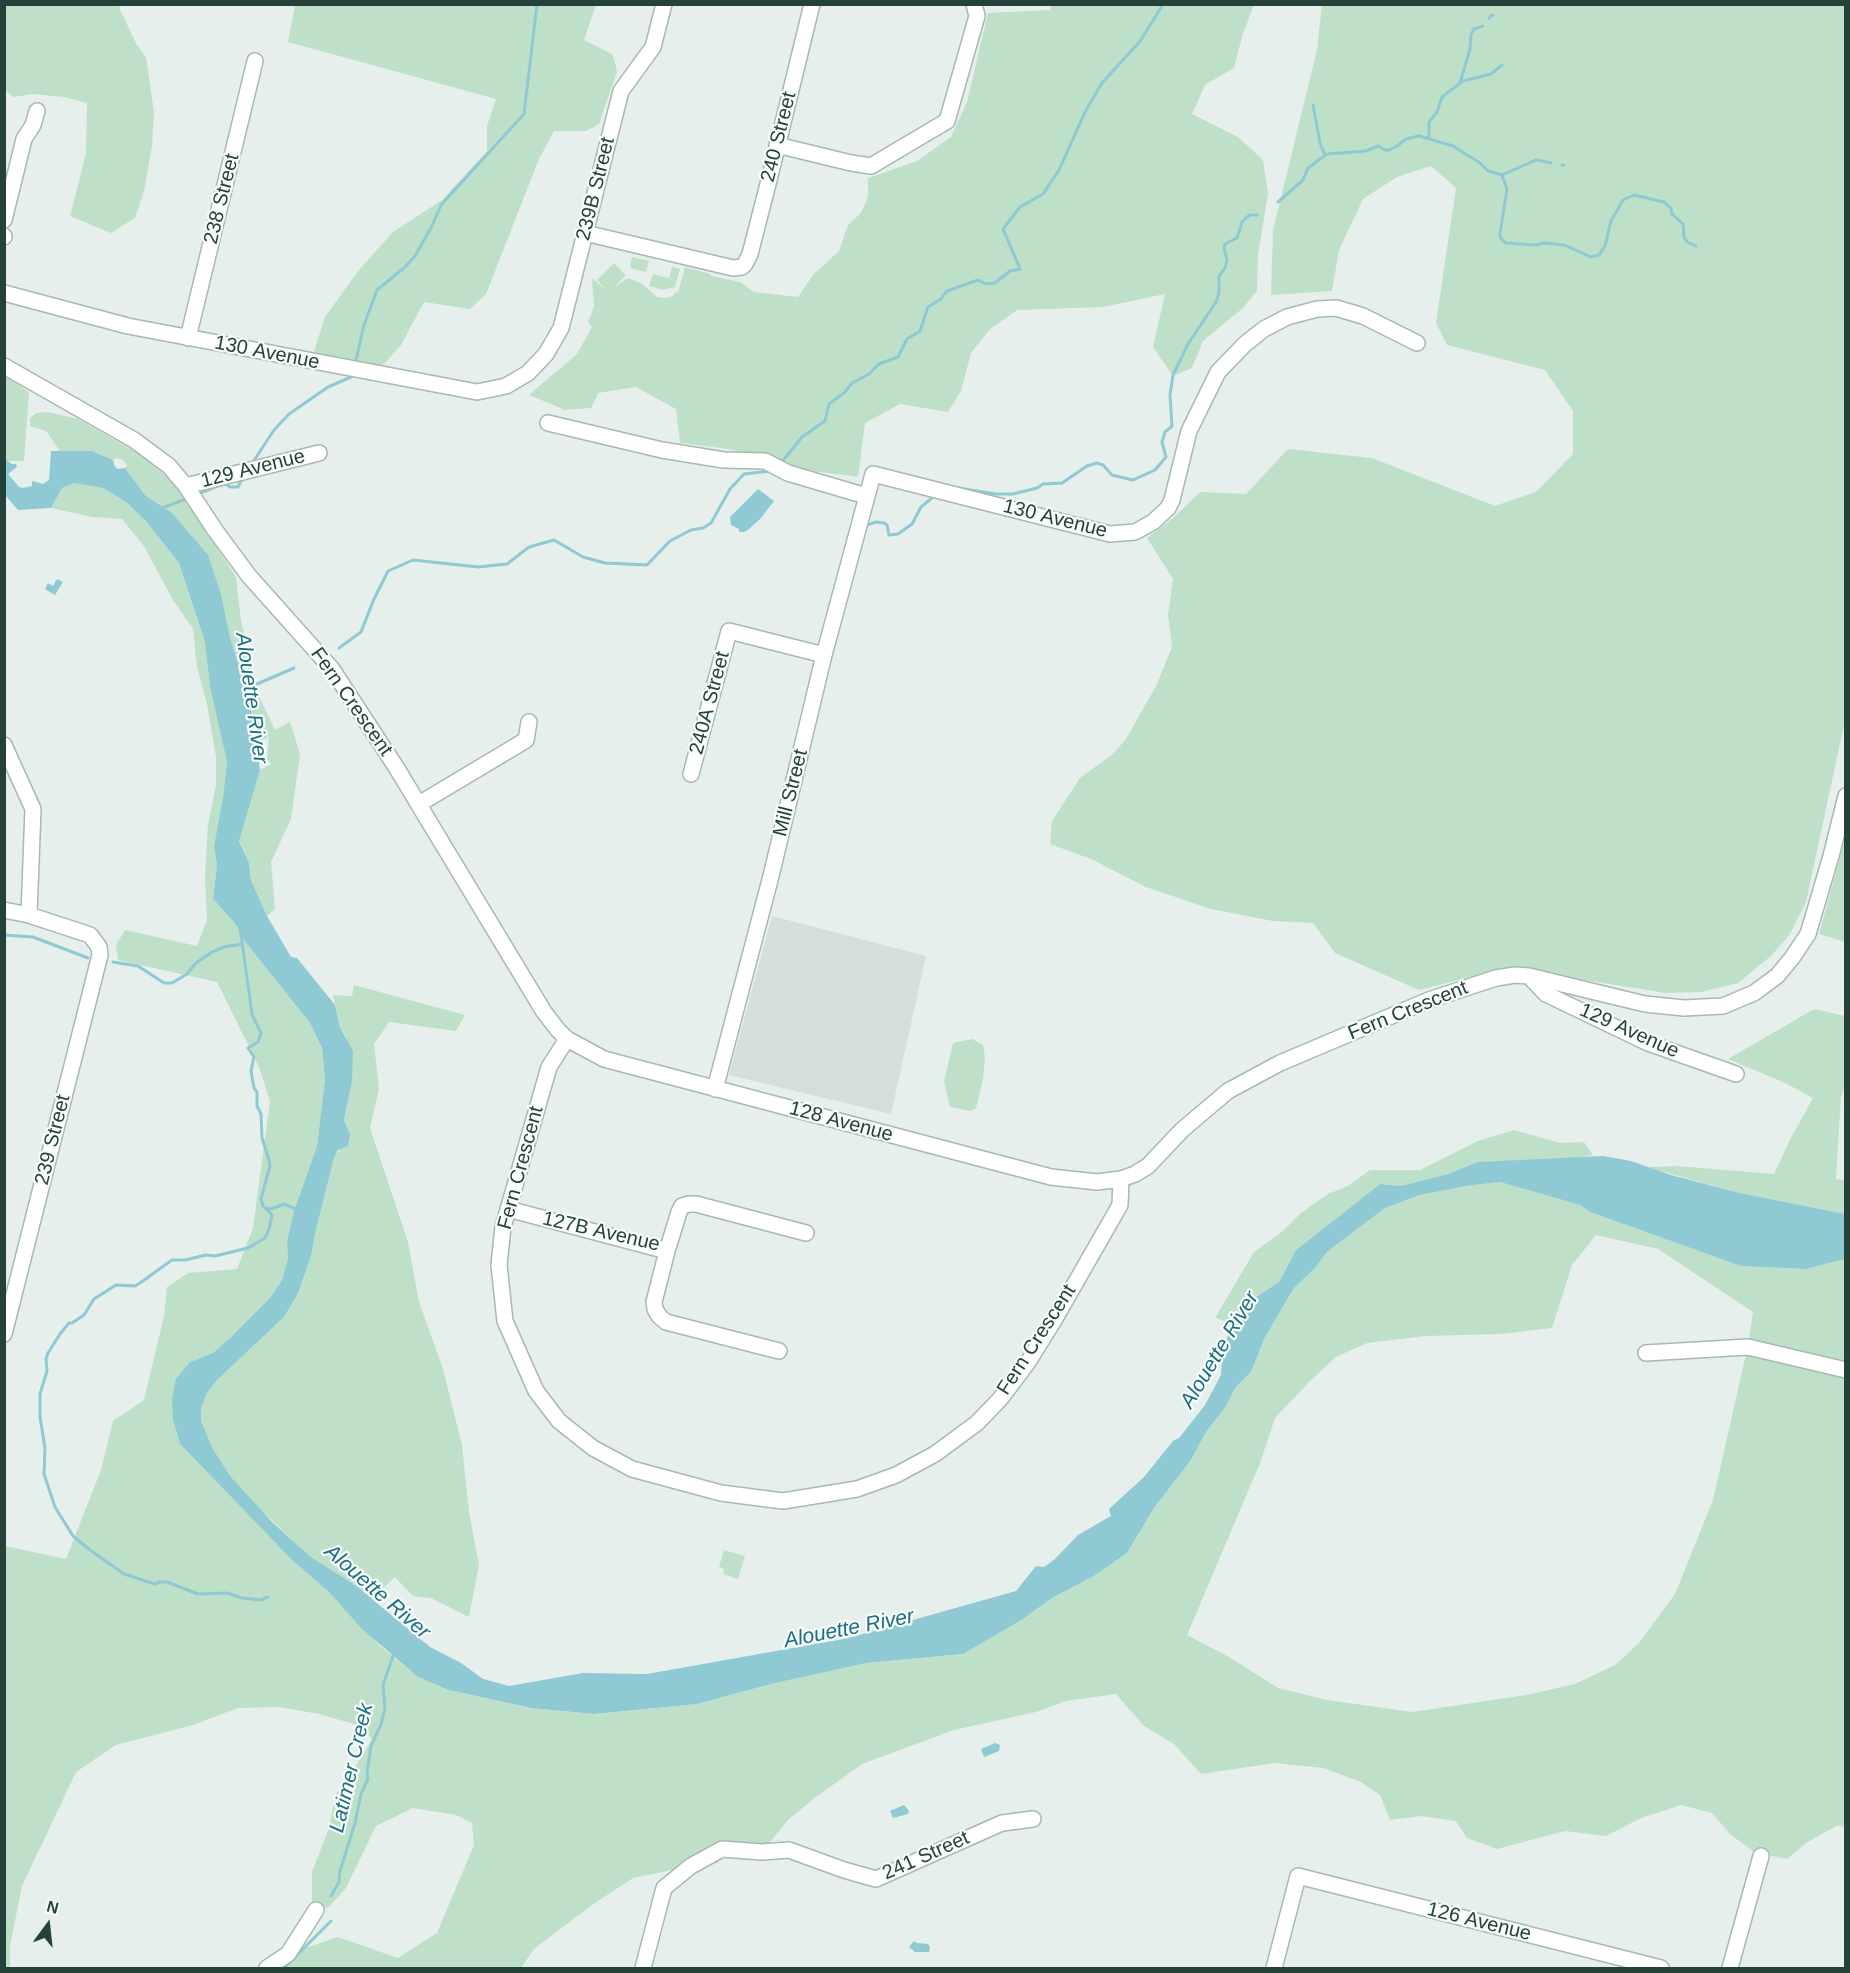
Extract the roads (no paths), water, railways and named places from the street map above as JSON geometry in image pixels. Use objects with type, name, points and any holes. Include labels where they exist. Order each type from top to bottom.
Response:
[{"type":"street","name":"239B Street","points":[[528,373],[546,354],[561,328],[621,91],[653,47],[664,4]]},
{"type":"street","name":"240 Street","points":[[585,233],[733,268],[742,267],[750,254],[812,4]]},
{"type":"street","points":[[777,145],[871,166],[946,121],[977,16],[974,4]]},
{"type":"street","name":"238 Street","points":[[188,338],[255,61]]},
{"type":"street","points":[[4,220],[24,139],[33,125],[37,111]]},
{"type":"street","name":"130 Avenue","points":[[4,293],[128,326],[477,392],[506,386],[528,373]]},
{"type":"street","name":"130 Avenue","points":[[866,496],[873,474],[1110,534],[1135,532],[1145,528],[1161,515],[1172,500],[1189,431],[1218,372],[1245,344],[1264,329],[1287,317],[1317,309],[1336,308],[1363,316],[1417,343]]},
{"type":"street","name":"Fern Crescent","points":[[4,366],[134,440],[169,466],[249,576],[332,669],[418,804],[544,1012],[567,1039],[549,1067],[503,1227],[499,1265],[505,1322],[536,1391],[559,1421],[593,1448],[632,1469],[721,1493],[783,1501],[857,1489],[896,1475],[934,1454],[977,1423],[1001,1398],[1028,1362],[1053,1322],[1120,1205],[1121,1179],[1148,1166],[1182,1130],[1228,1091],[1280,1063],[1429,1000],[1496,978],[1515,975],[1529,976],[1645,1004],[1684,1008],[1723,1006],[1754,993],[1777,976],[1808,934],[1831,856],[1845,796]]},
{"type":"street","points":[[548,423],[662,450],[724,460],[759,460],[771,463],[788,472],[866,496]]},
{"type":"street","name":"129 Avenue","points":[[190,492],[319,453]]},
{"type":"street","name":"Mill Street","points":[[715,1089],[866,496]]},
{"type":"street","name":"240A Street","points":[[691,774],[729,631],[824,655]]},
{"type":"street","points":[[418,804],[526,740],[529,722]]},
{"type":"street","points":[[4,745],[33,809],[29,915],[4,910]]},
{"type":"street","name":"239 Street","points":[[4,1334],[100,956],[99,946],[90,935],[29,915]]},
{"type":"street","name":"129 Avenue","points":[[1529,976],[1546,994],[1648,1043],[1736,1074]]},
{"type":"street","name":"128 Avenue","points":[[567,1039],[604,1059],[1051,1177],[1097,1182],[1121,1179]]},
{"type":"street","name":"127B Avenue","points":[[508,1209],[667,1251],[679,1212],[682,1206],[689,1204],[806,1233]]},
{"type":"street","points":[[667,1251],[654,1302],[659,1316],[666,1322],[779,1351]]},
{"type":"street","points":[[1646,1353],[1748,1347],[1845,1370]]},
{"type":"street","name":"241 Street","points":[[644,1968],[664,1888],[691,1866],[722,1849],[762,1852],[789,1850],[876,1879],[1002,1823],[1033,1819]]},
{"type":"street","points":[[1730,1968],[1761,1856]]},
{"type":"street","name":"126 Avenue","points":[[1274,1968],[1298,1876],[1661,1968]]},
{"type":"street","points":[[267,1968],[288,1954],[316,1910]]},
{"type":"water","points":[[51,451],[92,451],[113,460],[118,469],[125,468],[146,496],[171,512],[208,555],[221,594],[230,637],[251,709],[260,770],[239,841],[249,863],[251,880],[267,916],[291,957],[297,958],[335,1005],[340,1027],[353,1051],[352,1081],[344,1120],[350,1134],[348,1146],[338,1150],[334,1158],[311,1256],[298,1294],[284,1317],[216,1381],[207,1393],[201,1408],[201,1421],[213,1449],[231,1477],[271,1521],[311,1557],[355,1585],[430,1647],[461,1663],[483,1679],[509,1686],[583,1673],[647,1674],[849,1638],[1016,1591],[1036,1566],[1044,1567],[1078,1535],[1111,1516],[1109,1509],[1144,1477],[1205,1405],[1221,1375],[1222,1358],[1231,1323],[1247,1303],[1279,1282],[1296,1250],[1380,1184],[1401,1186],[1448,1174],[1478,1162],[1603,1156],[1631,1161],[1671,1175],[1740,1193],[1845,1214],[1845,1259],[1806,1269],[1741,1266],[1590,1212],[1580,1205],[1500,1182],[1420,1195],[1385,1208],[1327,1252],[1315,1268],[1294,1288],[1265,1337],[1251,1372],[1235,1388],[1226,1406],[1206,1432],[1191,1460],[1154,1508],[1127,1553],[1094,1576],[1052,1598],[1023,1619],[963,1654],[866,1663],[771,1684],[697,1704],[594,1714],[531,1708],[449,1690],[418,1677],[362,1629],[331,1594],[290,1558],[180,1444],[173,1420],[172,1399],[176,1379],[190,1362],[213,1353],[231,1337],[270,1298],[282,1280],[288,1259],[287,1242],[293,1214],[317,1146],[325,1079],[322,1048],[310,1023],[239,934],[233,921],[213,899],[217,865],[214,846],[227,762],[210,687],[205,642],[179,563],[146,521],[126,502],[103,488],[74,483],[62,488],[51,508],[18,510],[5,495],[5,459],[16,464],[17,467],[8,474],[19,487],[23,488],[32,486],[32,481],[43,484],[49,480]]},
{"type":"water","points":[[758,489],[774,501],[749,529],[739,532],[739,529],[731,525],[730,517]]},
{"type":"water","points":[[57,579],[63,582],[55,595],[45,589],[48,583],[53,586]]},
{"type":"water","points":[[995,1743],[1000,1745],[999,1751],[984,1757],[981,1749]]},
{"type":"water","points":[[904,1805],[909,1811],[908,1814],[893,1818],[890,1811]]},
{"type":"water","points":[[914,1941],[928,1944],[929,1952],[915,1952],[909,1947]]},
{"type":"waterway","points":[[356,360],[364,325],[377,290],[415,256],[441,205],[524,114],[537,4]]},
{"type":"waterway","points":[[781,463],[802,437],[825,421],[829,404],[845,392],[852,383],[869,374],[879,364],[898,357],[907,339],[920,331],[928,307],[941,299],[947,291],[978,280],[986,284],[995,283],[1010,271],[1020,269],[1003,229],[1020,207],[1043,194],[1059,170],[1086,110],[1102,83],[1141,40],[1163,4]]},
{"type":"waterway","points":[[1489,18],[1493,15]]},
{"type":"waterway","points":[[1460,83],[1470,49],[1471,35],[1474,29],[1483,26]]},
{"type":"waterway","points":[[1426,138],[1429,136],[1429,122],[1437,112],[1442,97],[1463,81],[1491,74],[1502,65]]},
{"type":"waterway","points":[[1313,105],[1320,143],[1325,155]]},
{"type":"waterway","points":[[1278,202],[1303,180],[1308,168],[1327,154],[1366,151],[1378,146],[1389,150],[1406,139],[1419,136],[1453,146],[1480,163],[1488,171],[1502,175],[1507,189],[1500,234],[1501,239],[1506,243],[1564,245],[1591,257],[1599,255],[1605,246],[1611,221],[1623,200],[1634,195],[1664,202],[1683,224],[1684,237],[1687,242],[1696,246]]},
{"type":"waterway","points":[[1502,175],[1536,160],[1551,163]]},
{"type":"waterway","points":[[958,488],[996,494],[1013,494],[1037,488],[1043,484],[1062,483],[1087,466],[1097,463],[1103,465],[1112,475],[1133,480],[1155,470],[1166,457],[1162,442],[1165,432],[1172,426],[1170,395],[1173,375],[1188,344],[1216,302],[1219,293],[1219,276],[1227,260],[1225,244],[1237,238],[1242,222],[1247,217],[1258,215]]},
{"type":"waterway","points":[[251,465],[274,430],[289,414],[328,387],[351,377]]},
{"type":"waterway","points":[[339,648],[361,632],[388,571],[413,560],[478,567],[507,564],[529,547],[554,540],[583,557],[605,563],[647,565],[670,541],[711,523],[730,489],[744,474],[771,471]]},
{"type":"waterway","points":[[198,494],[225,483],[230,487],[238,487],[242,479]]},
{"type":"waterway","points":[[867,525],[876,522],[884,523],[887,525],[889,535],[898,534],[912,524],[921,507],[933,497]]},
{"type":"waterway","points":[[162,508],[189,498]]},
{"type":"waterway","name":"Alouette River","points":[[243,690],[294,668]]},
{"type":"waterway","name":"Latimer Creek","points":[[4,935],[33,937],[88,958]]},
{"type":"waterway","points":[[241,935],[252,1014],[261,1033],[258,1042],[248,1048],[254,1057],[251,1071],[257,1092],[257,1106],[261,1114],[262,1138],[270,1166],[261,1199],[263,1206],[272,1215],[269,1229],[265,1238],[248,1248],[215,1256],[206,1255],[185,1260],[172,1260],[135,1286],[116,1285],[94,1299],[84,1315],[69,1323],[48,1353],[47,1371],[40,1394],[40,1417],[45,1448],[44,1474],[55,1507],[73,1536],[90,1550],[124,1574],[155,1584],[167,1582],[198,1594],[227,1593],[242,1598],[261,1600],[268,1597]]},
{"type":"waterway","name":"Latimer Creek","points":[[113,962],[138,966],[164,983],[172,983],[187,974],[196,963],[212,952],[242,944]]},
{"type":"waterway","points":[[266,1208],[271,1209],[284,1204],[298,1210]]},
{"type":"waterway","name":"Latimer Creek","points":[[331,1896],[339,1882],[361,1794],[368,1779],[371,1746],[385,1709],[383,1685],[394,1653]]},
{"type":"waterway","name":"Latimer Creek","points":[[284,1968],[331,1921]]}]
